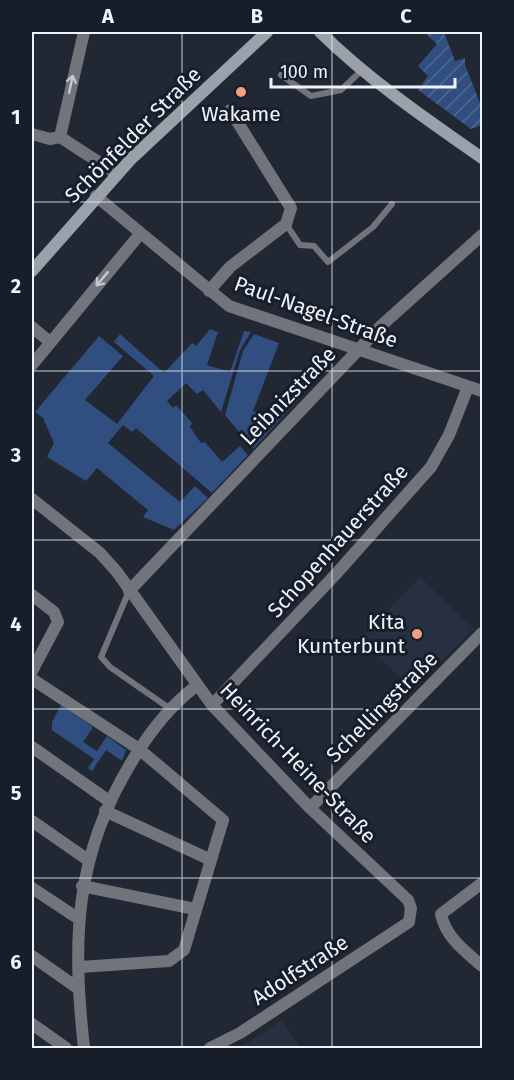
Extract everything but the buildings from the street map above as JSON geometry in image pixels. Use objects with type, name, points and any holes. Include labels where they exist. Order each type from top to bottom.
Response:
[{"type":"main road","name":"Schönfelder Straße","points":[[32,271],[117,174],[177,114],[267,32]]},
{"type":"main road","points":[[320,32],[363,70],[483,158]]},
{"type":"street","points":[[60,137],[84,32]]},
{"type":"street","points":[[209,291],[231,267],[286,224],[291,208],[230,110]]},
{"type":"street","points":[[32,134],[50,139],[60,137],[117,174]]},
{"type":"street","name":"Paul-Nagel-Straße","points":[[96,196],[229,306],[483,391]]},
{"type":"street","points":[[32,365],[140,234]]},
{"type":"street","name":"Leibnizstraße","points":[[129,591],[382,325],[483,235]]},
{"type":"street","points":[[32,327],[50,342]]},
{"type":"street","name":"Schopenhauerstraße","points":[[212,705],[336,574],[431,467],[449,435],[468,387]]},
{"type":"street","name":"Heinrich-Heine-Straße","points":[[32,499],[100,553],[212,705],[310,808],[408,900],[411,908],[410,922]]},
{"type":"street","points":[[32,595],[54,612],[58,622],[32,671]]},
{"type":"street","name":"Schellingstraße","points":[[310,808],[483,633]]},
{"type":"street","points":[[32,678],[139,749],[223,820],[184,950],[169,961],[80,967]]},
{"type":"street","points":[[84,1048],[79,989],[79,919],[82,886],[88,860],[107,806],[139,749],[169,708],[196,686]]},
{"type":"street","points":[[32,747],[107,806],[211,860]]},
{"type":"street","points":[[32,821],[88,860]]},
{"type":"street","points":[[483,883],[441,914],[444,927],[456,943],[483,966]]},
{"type":"street","points":[[82,886],[195,909]]},
{"type":"street","points":[[32,888],[79,919]]},
{"type":"street","name":"Adolfstraße","points":[[210,1048],[240,1033],[410,922]]},
{"type":"street","points":[[32,956],[79,989]]},
{"type":"street","points":[[32,1024],[66,1048]]},
{"type":"lane","points":[[281,75],[311,96],[341,90],[363,70]]},
{"type":"lane","points":[[286,224],[300,245],[314,246],[328,262],[373,227],[392,204]]},
{"type":"lane","points":[[129,591],[101,657],[110,667],[169,708]]},
{"type":"shaded area","points":[[424,32],[444,32],[455,61],[465,58],[465,65],[482,108],[482,125],[471,129],[418,90],[428,76],[418,66],[437,44]]},
{"type":"shaded area","points":[[210,329],[218,332],[207,365],[230,372],[244,331],[251,332],[240,350],[221,412],[203,390],[197,394],[186,383],[167,401],[173,408],[176,405],[192,423],[190,427],[201,443],[205,442],[222,462],[240,446],[248,455],[212,493],[136,428],[132,432],[123,425],[108,443],[180,502],[195,486],[208,498],[174,530],[143,517],[148,510],[97,468],[86,481],[47,457],[54,443],[43,418],[35,412],[99,336],[123,356],[85,400],[117,424],[154,376],[114,342],[120,334],[164,373],[192,343],[196,346]]},
{"type":"shaded area","points":[[254,334],[279,343],[253,411],[272,417],[280,399],[300,398],[253,449],[225,415],[243,351]]},
{"type":"shaded area","name":"Kita Kunterbunt","points":[[420,577],[474,629],[412,690],[360,639]]},
{"type":"shaded area","points":[[61,705],[93,727],[83,742],[97,751],[107,736],[126,750],[122,761],[106,750],[92,771],[88,768],[94,759],[52,730],[52,722]]},
{"type":"shaded area","points":[[282,1020],[301,1048],[237,1048],[249,1042]]},
{"type":"place","name":"Wakame","points":[[241,92]]},
{"type":"place","name":"Kita Kunterbunt","points":[[417,634]]}]
